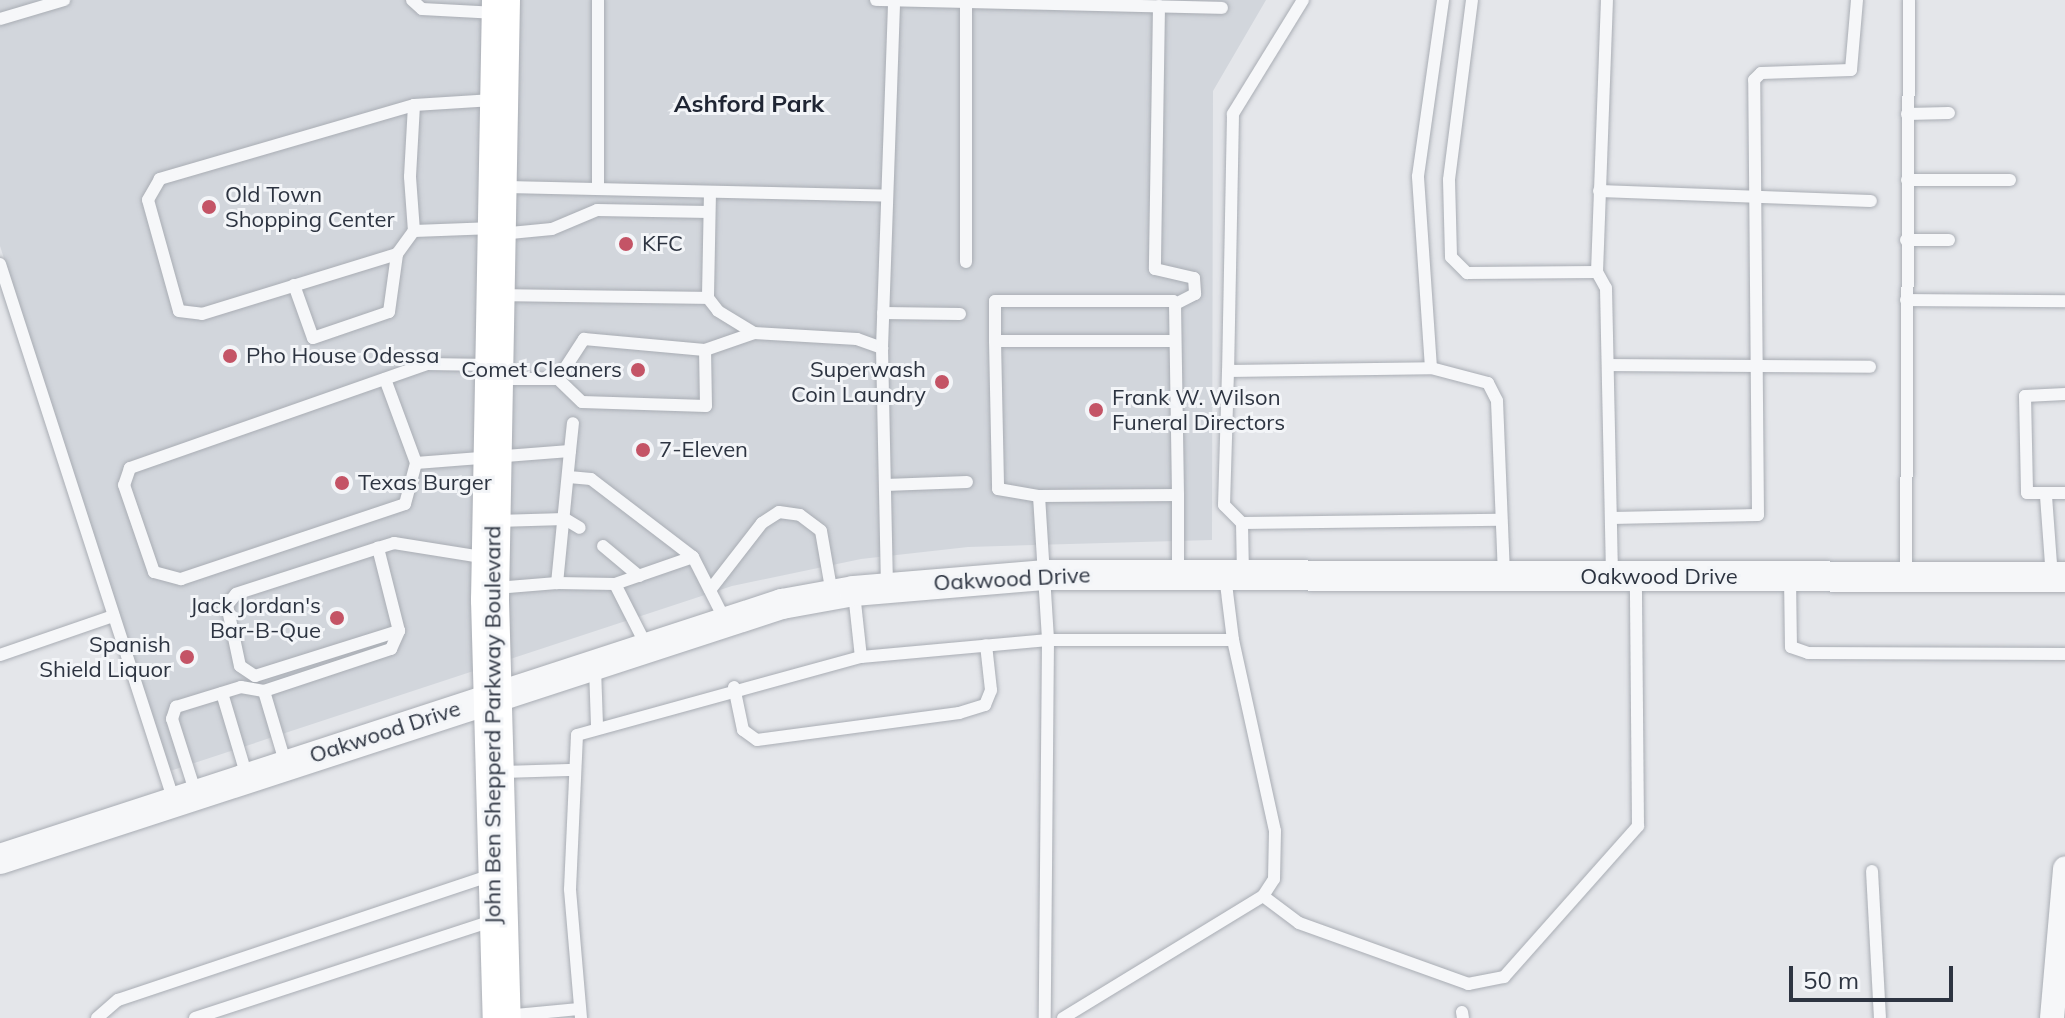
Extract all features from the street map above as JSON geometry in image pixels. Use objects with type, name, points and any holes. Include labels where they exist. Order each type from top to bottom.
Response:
[{"type":"main road","name":"John Ben Shepperd Parkway Boulevard","points":[[501,7],[491,573],[492,875],[502,1017]]},
{"type":"street","name":"Oakwood Drive","points":[[0,859],[726,622],[843,593],[1043,575],[2058,577]]},
{"type":"street","points":[[2056,1014],[2065,869]]},
{"type":"lane","points":[[0,19],[64,0]]},
{"type":"lane","points":[[412,0],[422,9],[501,7]]},
{"type":"lane","points":[[598,0],[598,189]]},
{"type":"lane","points":[[876,0],[1222,8]]},
{"type":"lane","points":[[887,587],[882,348],[894,0]]},
{"type":"lane","points":[[1303,0],[1233,114],[1224,505],[1242,523],[1500,520]]},
{"type":"lane","points":[[1431,368],[1418,176],[1443,0]]},
{"type":"lane","points":[[1472,0],[1449,180],[1451,257],[1467,273],[1597,272]]},
{"type":"lane","points":[[1263,896],[1299,923],[1468,984],[1504,977],[1638,826],[1624,577],[1611,518],[1606,288],[1597,272],[1607,0]]},
{"type":"lane","points":[[1611,518],[1758,515],[1754,80],[1761,73],[1851,70],[1857,0]]},
{"type":"lane","points":[[1906,577],[1909,0]]},
{"type":"lane","points":[[966,2],[966,262]]},
{"type":"lane","points":[[1159,6],[1155,269],[1194,278],[1195,294],[1175,304],[995,301],[997,486],[1039,496],[1178,495]]},
{"type":"lane","points":[[397,254],[202,314],[179,311],[148,200],[160,179],[414,105],[500,100]]},
{"type":"lane","points":[[294,285],[313,338],[389,312],[397,254],[414,231],[414,105]]},
{"type":"lane","points":[[1907,114],[1949,113]]},
{"type":"lane","points":[[1907,180],[2010,180]]},
{"type":"lane","points":[[498,187],[887,196]]},
{"type":"lane","points":[[1599,191],[1755,201],[1871,201]]},
{"type":"lane","points":[[708,298],[710,192]]},
{"type":"lane","points":[[414,231],[552,229],[597,210],[709,212]]},
{"type":"lane","points":[[1906,240],[1949,240]]},
{"type":"lane","points":[[0,264],[113,616],[185,798]]},
{"type":"lane","points":[[496,295],[708,298],[754,333]]},
{"type":"lane","points":[[1906,300],[2065,301]]},
{"type":"lane","points":[[1175,304],[1178,575]]},
{"type":"lane","points":[[883,313],[960,314]]},
{"type":"lane","points":[[558,379],[584,339],[705,350],[754,333],[857,339],[882,348]]},
{"type":"lane","points":[[995,341],[1175,341]]},
{"type":"lane","points":[[385,379],[416,463],[405,504],[181,579],[154,572],[124,485],[130,468],[427,364],[558,379],[582,402],[706,406],[705,350]]},
{"type":"lane","points":[[1608,365],[1870,367]]},
{"type":"lane","points":[[1228,371],[1431,368],[1476,377],[1494,390],[1504,578]]},
{"type":"lane","points":[[2065,394],[2025,396],[2027,493],[2046,496],[2065,493]]},
{"type":"lane","points":[[557,583],[573,423]]},
{"type":"lane","points":[[416,463],[493,452],[570,451]]},
{"type":"lane","points":[[569,477],[591,479],[693,557],[726,622]]},
{"type":"lane","points":[[885,485],[967,482]]},
{"type":"lane","points":[[1039,496],[1048,640],[1045,1018]]},
{"type":"lane","points":[[2046,496],[2058,577]]},
{"type":"lane","points":[[710,590],[762,523],[779,512],[800,515],[821,531],[861,657]]},
{"type":"lane","points":[[492,521],[565,519],[580,528]]},
{"type":"lane","points":[[1063,1018],[1263,896],[1279,858],[1233,640],[1234,575],[1242,523]]},
{"type":"lane","points":[[399,631],[255,676],[240,666],[224,618],[236,594],[394,543],[491,573],[557,583],[615,584],[693,557]]},
{"type":"lane","points":[[603,546],[639,576]]},
{"type":"lane","points":[[185,798],[172,719],[176,707],[222,693],[264,691],[391,649],[399,631],[378,548]]},
{"type":"lane","points":[[1790,577],[1791,647],[1808,653],[2065,654]]},
{"type":"lane","points":[[615,584],[647,647]]},
{"type":"lane","points":[[0,655],[113,616]]},
{"type":"lane","points":[[502,1017],[580,1014],[571,770],[577,735],[597,725],[734,687],[861,657],[1048,640],[1233,640]]},
{"type":"lane","points":[[734,687],[743,730],[757,740],[959,713],[985,705],[991,690],[986,645]]},
{"type":"lane","points":[[595,664],[597,725]]},
{"type":"lane","points":[[264,691],[286,765]]},
{"type":"lane","points":[[222,693],[247,777]]},
{"type":"lane","points":[[493,773],[571,770]]},
{"type":"lane","points":[[1872,871],[1880,1018]]},
{"type":"lane","points":[[97,1018],[118,1000],[492,875]]},
{"type":"lane","points":[[195,1018],[494,920]]},
{"type":"shaded area","points":[[0,0],[1266,0],[1213,91],[1212,540],[968,547],[861,559],[732,586],[170,771],[0,246]]},
{"type":"place","name":"Old Town Shopping Center","points":[[209,207]]},
{"type":"place","name":"KFC","points":[[626,244]]},
{"type":"place","name":"Pho House Odessa","points":[[230,356]]},
{"type":"place","name":"Comet Cleaners","points":[[638,370]]},
{"type":"place","name":"Superwash Coin Laundry","points":[[942,382]]},
{"type":"place","name":"Frank W. Wilson Funeral Directors","points":[[1096,410]]},
{"type":"place","name":"7-Eleven","points":[[643,450]]},
{"type":"place","name":"Texas Burger","points":[[342,483]]},
{"type":"place","name":"Jack Jordan's Bar-B-Que","points":[[337,618]]},
{"type":"place","name":"Spanish Shield Liquor","points":[[187,657]]},
{"type":"district","name":"Ashford Park","points":[[749,104]]}]
